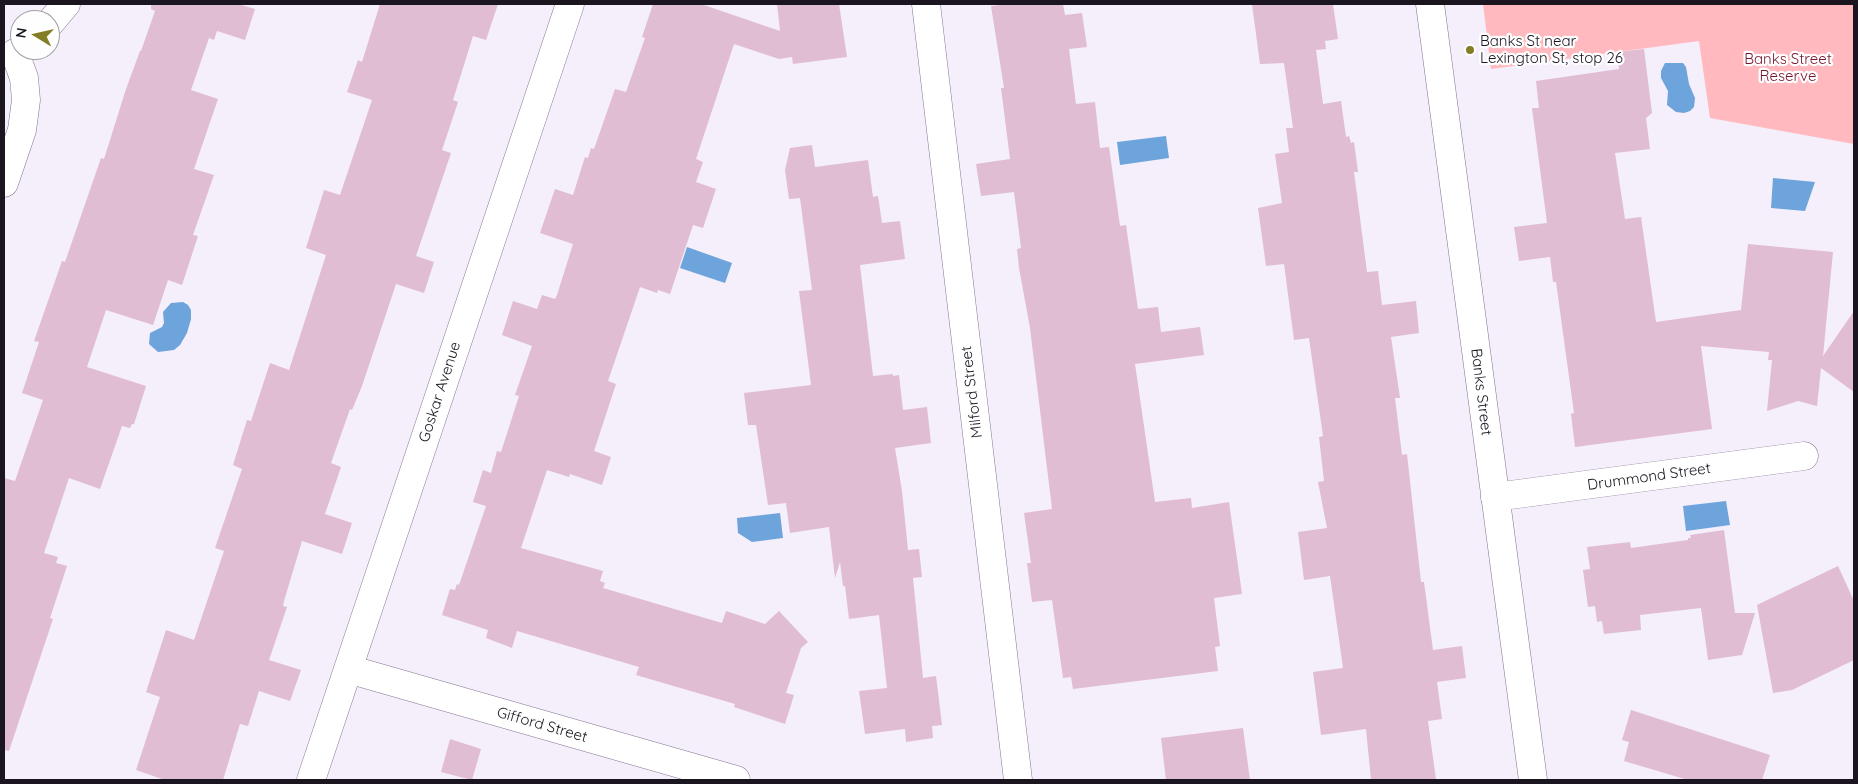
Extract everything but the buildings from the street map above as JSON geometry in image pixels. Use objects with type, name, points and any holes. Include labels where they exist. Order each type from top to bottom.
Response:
[{"type":"street","name":"Goskar Avenue","points":[[311,780],[570,4]]},
{"type":"street","name":"Milford Street","points":[[926,4],[1018,780]]},
{"type":"street","name":"Banks Street","points":[[1430,4],[1533,780]]},
{"type":"street","points":[[4,184],[22,130],[26,100],[24,78],[17,60]]},
{"type":"street","name":"Drummond Street","points":[[1495,497],[1804,456]]},
{"type":"street","name":"Gifford Street","points":[[348,669],[736,780]]},
{"type":"green space","name":"Banks Street Reserve","points":[[1483,4],[1854,4],[1854,144],[1710,118],[1699,41],[1491,69]]},
{"type":"water","points":[[1665,63],[1683,63],[1686,67],[1689,84],[1695,98],[1694,107],[1690,111],[1684,113],[1676,112],[1667,105],[1668,91],[1661,78],[1661,71]]},
{"type":"water","points":[[1166,136],[1169,158],[1120,165],[1117,142]]},
{"type":"water","points":[[1773,178],[1815,182],[1805,211],[1771,208]]},
{"type":"water","points":[[687,247],[732,263],[725,283],[680,268]]},
{"type":"water","points":[[183,302],[191,310],[191,319],[187,333],[180,345],[174,350],[158,352],[149,344],[150,333],[162,327],[164,323],[163,312],[171,303]]},
{"type":"water","points":[[1726,501],[1730,525],[1686,531],[1683,506]]},
{"type":"water","points":[[780,513],[783,538],[752,542],[738,533],[737,518]]},
{"type":"place","name":"Banks St near Lexington St, stop 26","points":[[1470,50]]}]
